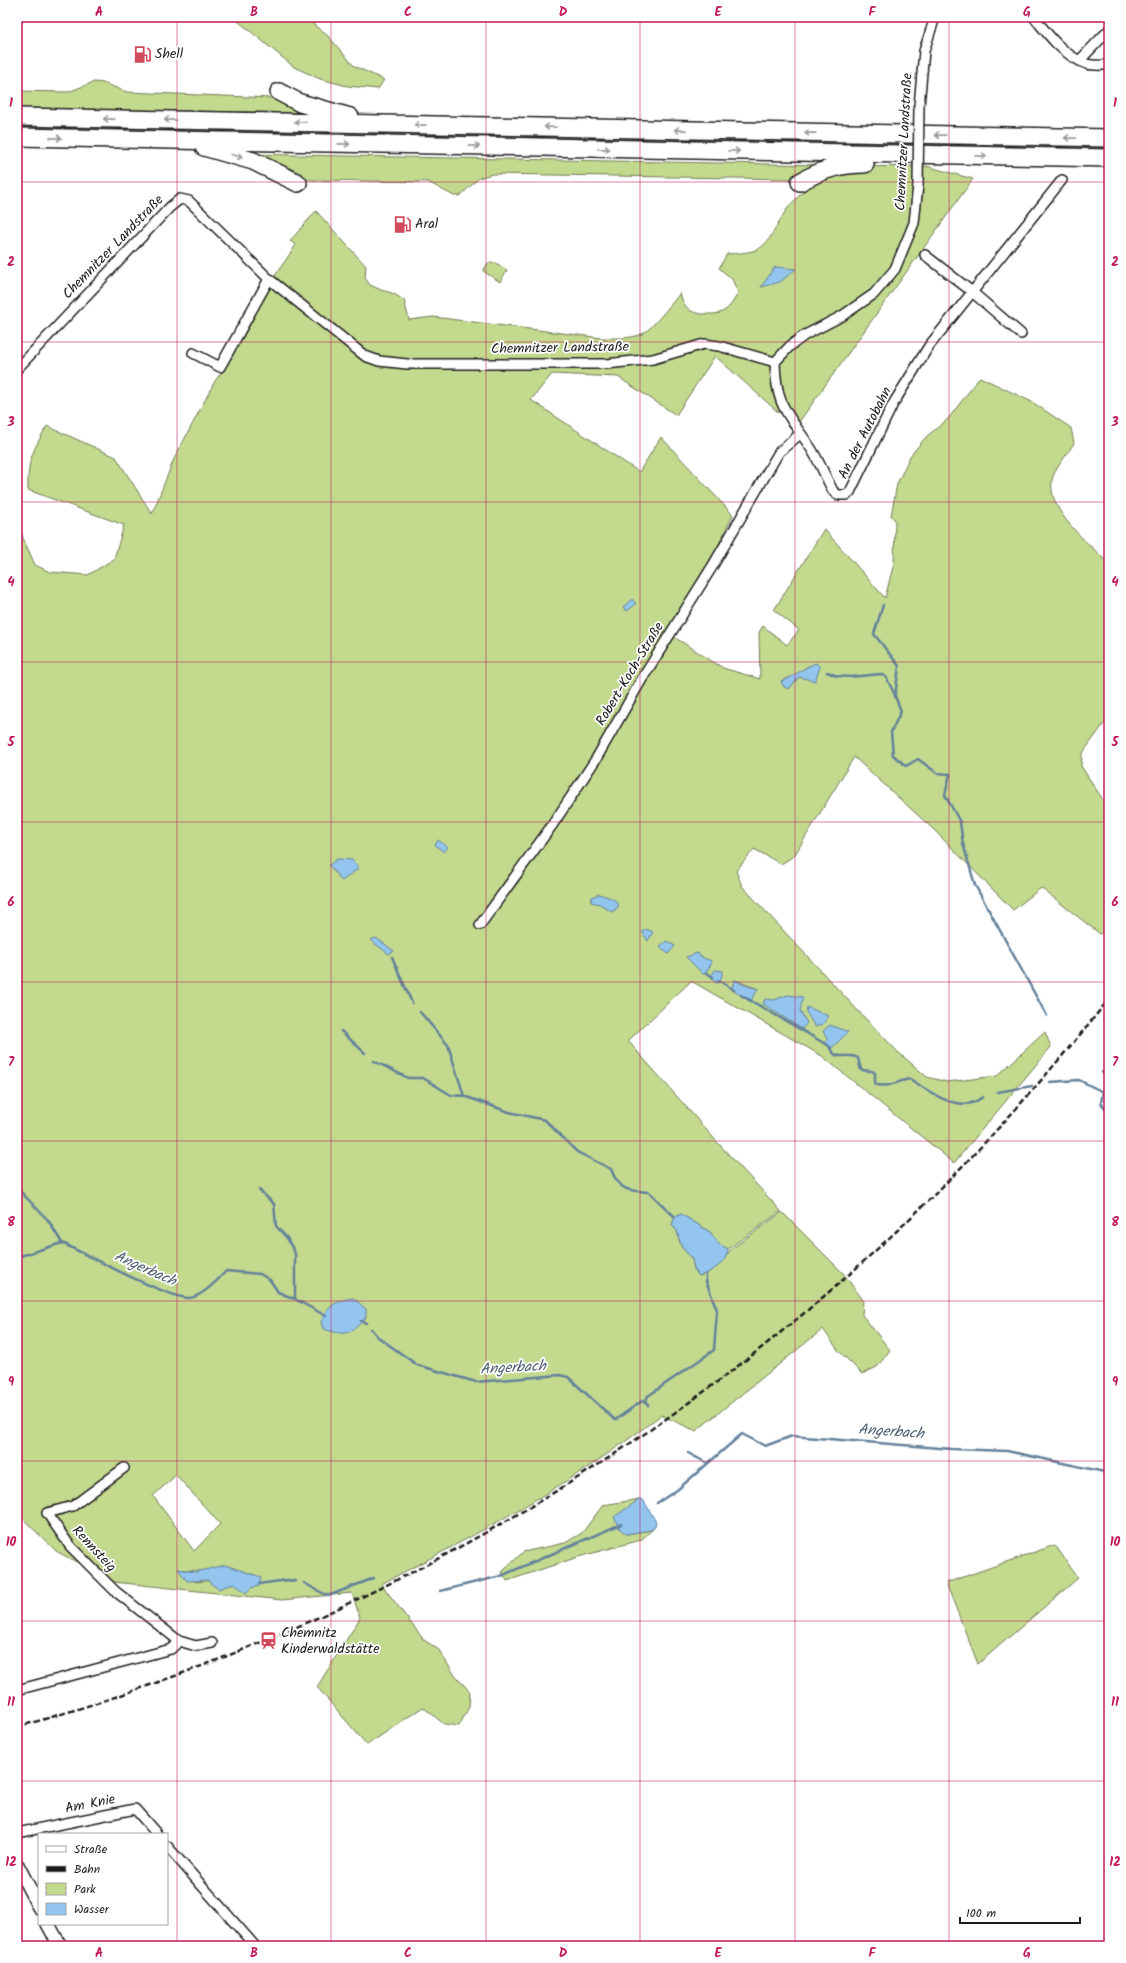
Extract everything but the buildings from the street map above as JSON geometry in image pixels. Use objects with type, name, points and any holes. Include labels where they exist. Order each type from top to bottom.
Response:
[{"type":"highway","points":[[279,92],[300,103],[323,110],[345,114],[367,124]]},
{"type":"highway","points":[[17,117],[1109,138]]},
{"type":"highway","points":[[17,137],[1109,158]]},
{"type":"highway","points":[[187,141],[253,161],[298,183]]},
{"type":"highway","points":[[800,182],[824,170],[847,164],[906,164],[928,155]]},
{"type":"street","name":"Chemnitzer Landstraße","points":[[17,369],[170,207],[180,199],[189,201],[269,279],[365,356],[394,364],[606,364],[653,359],[704,344],[719,346],[775,362],[790,346],[805,335],[842,316],[874,294],[895,269],[914,223],[918,185],[919,106],[924,51],[935,17]]},
{"type":"street","points":[[1034,17],[1053,41],[1080,60],[1094,65],[1109,65]]},
{"type":"street","points":[[1080,60],[1109,30]]},
{"type":"street","name":"An der Autobahn","points":[[775,362],[776,379],[781,405],[813,452],[833,491],[838,495],[847,495],[850,492],[893,404],[929,346],[971,291],[1062,180]]},
{"type":"street","points":[[925,255],[971,291],[1021,334]]},
{"type":"street","points":[[193,354],[220,366],[269,279]]},
{"type":"street","name":"Robert-Koch-Straße","points":[[480,925],[540,843],[596,759],[642,679],[712,567],[779,452],[800,434]]},
{"type":"street","name":"Rennsteig","points":[[124,1468],[73,1506],[47,1513],[70,1546],[110,1585],[142,1613],[179,1641],[196,1646],[212,1643]]},
{"type":"street","points":[[17,1690],[171,1649],[179,1641]]},
{"type":"street","name":"Am Knie","points":[[17,1833],[135,1809],[156,1833]]},
{"type":"street","points":[[168,1847],[255,1946]]},
{"type":"street","points":[[17,1865],[38,1905]]},
{"type":"street","points":[[49,1925],[60,1946]]},
{"type":"green space","points":[[233,17],[304,17],[328,36],[354,66],[384,80],[378,89],[347,86],[320,79],[294,67]]},
{"type":"green space","points":[[94,82],[103,83],[127,92],[281,99],[306,113],[17,108],[17,91],[68,92]]},
{"type":"green space","points":[[242,154],[823,165],[799,179],[492,174],[479,178],[460,196],[454,196],[428,182],[312,180],[298,178]]},
{"type":"green space","points":[[926,166],[973,179],[799,422],[778,412],[715,356],[676,415],[618,377],[552,374],[531,400],[639,472],[661,437],[733,515],[674,637],[723,668],[760,679],[759,632],[763,626],[787,645],[799,630],[774,610],[824,529],[885,598],[894,563],[895,520],[891,516],[897,484],[910,456],[926,437],[948,419],[980,377],[1032,402],[1071,428],[1074,443],[1053,476],[1052,492],[1056,504],[1071,526],[1109,564],[1109,717],[1082,754],[1081,766],[1109,809],[1109,927],[1100,934],[1041,888],[1013,910],[933,829],[854,757],[794,856],[781,864],[754,849],[736,871],[742,886],[862,1015],[898,1052],[927,1077],[947,1082],[997,1076],[1045,1032],[1051,1047],[954,1163],[822,1056],[691,981],[628,1041],[718,1143],[781,1211],[728,1249],[719,1244],[710,1232],[681,1214],[675,1217],[672,1225],[677,1231],[681,1246],[692,1259],[694,1269],[699,1276],[717,1266],[730,1250],[782,1212],[843,1273],[863,1300],[862,1315],[890,1350],[877,1367],[862,1374],[838,1350],[823,1329],[696,1431],[661,1415],[595,1463],[560,1485],[454,1546],[381,1584],[424,1640],[439,1650],[452,1671],[470,1692],[469,1707],[459,1726],[444,1724],[423,1707],[367,1745],[317,1687],[360,1618],[352,1593],[282,1600],[114,1582],[56,1551],[17,1513],[17,518],[23,538],[35,565],[50,572],[88,575],[114,559],[124,525],[28,490],[29,471],[32,456],[47,426],[116,457],[152,514],[174,459],[215,381],[223,370],[268,286],[296,245],[290,241],[316,211],[366,266],[365,278],[370,285],[392,293],[404,300],[409,320],[433,317],[602,338],[617,338],[638,336],[642,334],[662,315],[680,293],[686,307],[693,312],[714,314],[725,310],[732,304],[738,293],[732,279],[719,268],[727,254],[759,249],[769,239],[787,209],[806,189],[804,182],[848,167]],"holes":[[[808,666],[795,680],[781,681],[794,676]],[[600,904],[619,906],[612,912]],[[697,953],[705,959],[693,964],[687,958]],[[735,980],[758,989],[731,989]],[[353,1298],[366,1310],[364,1321],[356,1325],[323,1315],[331,1308]],[[176,1475],[220,1524],[194,1551],[153,1496]],[[178,1569],[242,1573],[261,1578],[251,1588],[237,1584],[210,1581],[196,1582]]]},
{"type":"green space","points":[[488,263],[496,263],[507,270],[500,282],[483,271]]},
{"type":"green space","points":[[640,1499],[636,1500],[626,1534],[651,1530],[655,1527],[641,1540],[578,1557],[507,1581],[502,1572],[523,1552],[565,1543],[582,1533],[603,1505]]},
{"type":"green space","points":[[1055,1545],[1078,1578],[978,1664],[946,1583]]},
{"type":"water","points":[[775,267],[796,269],[780,282],[761,287]]},
{"type":"water","points":[[632,599],[636,604],[627,611],[623,607]]},
{"type":"water","points":[[816,663],[820,667],[815,681],[799,677],[789,689],[784,687],[781,681],[786,680]]},
{"type":"water","points":[[438,840],[448,847],[444,852],[435,845]]},
{"type":"water","points":[[337,859],[352,860],[359,868],[342,881],[329,865]]},
{"type":"water","points":[[599,894],[614,899],[619,906],[612,912],[600,904],[591,902],[592,897]]},
{"type":"water","points":[[646,929],[653,932],[648,941],[642,932]]},
{"type":"water","points":[[376,938],[394,951],[389,954],[370,940]]},
{"type":"water","points":[[667,941],[675,946],[668,954],[660,946]]},
{"type":"water","points":[[697,953],[705,959],[710,960],[712,963],[704,975],[686,957]]},
{"type":"water","points":[[715,970],[723,971],[720,982],[716,983],[711,976]]},
{"type":"water","points":[[735,980],[744,985],[758,989],[750,1002],[731,989]]},
{"type":"water","points":[[788,995],[803,997],[800,1011],[807,1023],[802,1029],[763,1004],[765,999],[774,1000]]},
{"type":"water","points":[[807,1007],[829,1016],[823,1024],[815,1027],[806,1012]]},
{"type":"water","points":[[830,1025],[848,1032],[832,1048],[826,1043],[827,1039],[823,1031]]},
{"type":"water","points":[[681,1214],[710,1232],[719,1244],[728,1249],[722,1263],[709,1272],[699,1276],[694,1269],[692,1259],[681,1246],[677,1231],[672,1225],[675,1217]]},
{"type":"water","points":[[353,1298],[366,1309],[364,1321],[353,1330],[345,1333],[337,1333],[323,1329],[321,1322],[326,1312],[337,1302]]},
{"type":"water","points":[[640,1499],[644,1501],[656,1522],[655,1527],[651,1530],[626,1534],[619,1528],[614,1517]]},
{"type":"water","points":[[225,1565],[261,1577],[259,1586],[251,1588],[246,1593],[234,1583],[219,1589],[208,1580],[187,1581],[178,1569],[196,1572]]},
{"type":"waterway","points":[[883,605],[874,634],[899,666],[895,696],[901,711],[891,732],[893,755],[906,766],[918,759],[937,773],[950,774],[945,795],[960,822],[963,844],[975,885],[1047,1016]]},
{"type":"waterway","points":[[827,672],[837,676],[850,677],[881,674],[886,677],[895,695]]},
{"type":"waterway","points":[[392,957],[412,1003]]},
{"type":"waterway","points":[[707,973],[713,977]]},
{"type":"waterway","points":[[718,980],[734,990]]},
{"type":"waterway","points":[[741,995],[829,1046],[838,1056],[853,1056],[858,1058],[861,1070],[872,1071],[875,1073],[875,1084],[884,1086],[910,1079],[940,1098],[949,1101],[966,1104],[975,1102],[983,1097]]},
{"type":"waterway","points":[[420,1012],[448,1045],[464,1096],[509,1112],[545,1120],[577,1152],[611,1169],[617,1182],[621,1186],[630,1190],[649,1192],[675,1217]]},
{"type":"waterway","points":[[341,1031],[365,1053]]},
{"type":"waterway","points":[[374,1061],[408,1078],[423,1078],[451,1095],[464,1096]]},
{"type":"waterway","points":[[1102,1072],[1109,1082]]},
{"type":"waterway","points":[[1050,1082],[1079,1080],[1103,1092]]},
{"type":"waterway","points":[[1109,1082],[1103,1092],[1101,1103],[1109,1113]]},
{"type":"waterway","points":[[998,1092],[1032,1086]]},
{"type":"waterway","points":[[17,1188],[48,1220],[62,1243]]},
{"type":"waterway","points":[[259,1190],[274,1204],[276,1226],[287,1238],[295,1253],[295,1298]]},
{"type":"waterway","name":"Angerbach","points":[[17,1257],[62,1243],[165,1292],[180,1297],[190,1298],[195,1297],[205,1291],[226,1271],[260,1274],[270,1280],[278,1292],[295,1299],[326,1316]]},
{"type":"waterway","points":[[648,1404],[646,1400],[648,1396],[714,1350],[717,1310],[706,1281],[706,1274]]},
{"type":"waterway","name":"Angerbach","points":[[361,1321],[366,1323]]},
{"type":"waterway","name":"Angerbach","points":[[371,1329],[378,1337],[417,1365],[476,1382],[560,1375],[568,1377],[615,1420],[642,1401],[648,1405]]},
{"type":"waterway","name":"Angerbach","points":[[657,1503],[677,1490],[742,1434],[765,1446],[792,1436],[952,1449],[1007,1451],[1109,1473]]},
{"type":"waterway","name":"Angerbach","points":[[688,1453],[707,1463]]},
{"type":"waterway","points":[[440,1591],[501,1576],[621,1524]]},
{"type":"waterway","points":[[304,1583],[328,1596],[374,1578]]},
{"type":"waterway","points":[[259,1584],[287,1580],[296,1581]]},
{"type":"railway","points":[[17,1727],[137,1690],[254,1645],[369,1593],[481,1535],[589,1471],[693,1400],[792,1323],[887,1240],[946,1183],[1030,1094],[1109,999]]},
{"type":"place","name":"Shell","points":[[142,54]]},
{"type":"place","name":"Aral","points":[[402,224]]},
{"type":"place","name":"Chemnitz Kinderwaldstätte","points":[[268,1641]]}]
